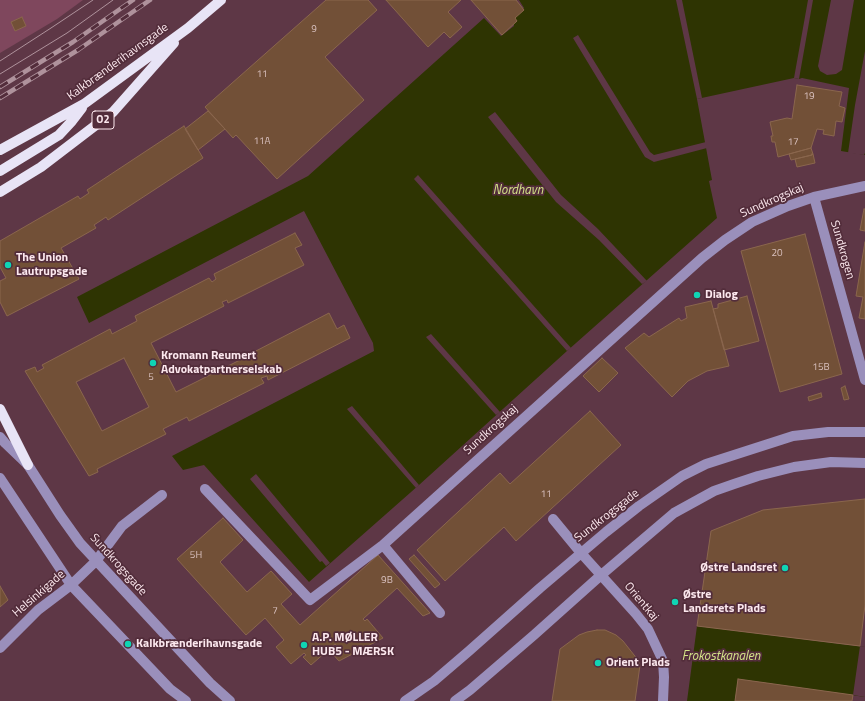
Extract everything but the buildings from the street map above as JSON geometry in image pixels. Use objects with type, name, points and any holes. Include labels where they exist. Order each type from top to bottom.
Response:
[{"type":"main road","name":"Kalkbrænderihavnsgade","points":[[0,150],[84,104],[188,28],[221,0]]},
{"type":"main road","name":"Kalkbrænderihavnsgade","points":[[0,192],[41,168],[113,112],[188,28]]},
{"type":"main road","points":[[0,171],[59,134],[72,121],[84,104]]},
{"type":"main road","points":[[0,409],[28,465]]},
{"type":"street","name":"Sundkrogskaj","points":[[205,489],[310,600],[383,545],[702,258],[724,240],[752,222],[778,210],[814,197],[865,186]]},
{"type":"street","name":"Sundkrogen","points":[[814,197],[865,380]]},
{"type":"street","name":"Sundkrogsgade","points":[[405,701],[434,681],[581,553],[639,506],[682,476],[706,464],[793,436],[828,432],[865,432]]},
{"type":"street","name":"Sundkrogsgade","points":[[0,437],[28,465],[80,544],[210,683],[230,701]]},
{"type":"street","points":[[455,701],[470,690],[674,513],[714,491],[758,476],[794,467],[831,462],[865,463]]},
{"type":"street","points":[[0,478],[70,585],[170,689],[186,701]]},
{"type":"street","name":"Helsinkigade","points":[[0,648],[38,610],[70,585],[96,561],[122,526],[162,495]]},
{"type":"street","name":"Orientkaj","points":[[552,519],[600,576],[648,629],[663,661],[663,701]]},
{"type":"street","points":[[383,545],[440,613]]},
{"type":"shaded area","points":[[0,0],[83,0],[57,19],[0,53]]},
{"type":"water","name":"Nordhavn","points":[[519,0],[865,0],[865,155],[841,151],[849,88],[802,78],[794,78],[697,99],[712,180],[709,181],[717,218],[309,582],[204,465],[183,470],[172,456],[374,351],[373,343],[304,211],[89,323],[77,297],[308,176],[484,18],[501,36],[514,26],[513,17],[524,8]]},
{"type":"water","name":"Frokostkanalen","points":[[697,626],[865,647],[865,697],[738,679],[735,701],[687,701]]},
{"type":"pier","points":[[676,0],[682,0],[702,98],[697,99]]},
{"type":"pier","points":[[808,0],[813,0],[799,79],[794,78]]},
{"type":"pier","points":[[831,0],[854,0],[842,70],[836,74],[827,75],[820,71],[818,66]]},
{"type":"pier","points":[[578,35],[650,152],[654,155],[706,142],[707,148],[654,162],[645,157],[573,38]]},
{"type":"pier","points":[[865,51],[865,153],[864,155],[848,153]]},
{"type":"pier","points":[[495,112],[561,195],[598,229],[647,281],[642,284],[599,240],[556,202],[488,117]]},
{"type":"pier","points":[[418,175],[571,348],[567,351],[414,179]]},
{"type":"pier","points":[[431,334],[500,412],[496,415],[426,337]]},
{"type":"pier","points":[[352,406],[419,485],[416,488],[347,409]]},
{"type":"pier","points":[[256,474],[330,563],[326,566],[322,561],[320,562],[250,479]]},
{"type":"pier","points":[[860,646],[865,647],[865,697],[853,695]]},
{"type":"tram line","points":[[0,61],[93,0]]},
{"type":"tram line","points":[[0,74],[67,33],[113,0]]},
{"type":"railway","points":[[0,87],[73,42],[133,0]]},
{"type":"railway","points":[[0,98],[78,50],[150,0]]},
{"type":"place","name":"The Union Lautrupsgade","points":[[8,265]]},
{"type":"place","name":"Dialog","points":[[697,295]]},
{"type":"place","name":"Kromann Reumert Advokatpartnerselskab","points":[[153,363]]},
{"type":"place","name":"Østre Landsret","points":[[785,568]]},
{"type":"place","name":"Østre Landsrets Plads","points":[[675,602]]},
{"type":"place","name":"Kalkbrænderihavnsgade","points":[[128,644]]},
{"type":"place","name":"A.P. MØLLER HUB5 - MÆRSK","points":[[304,645]]},
{"type":"place","name":"Orient Plads","points":[[598,663]]}]
